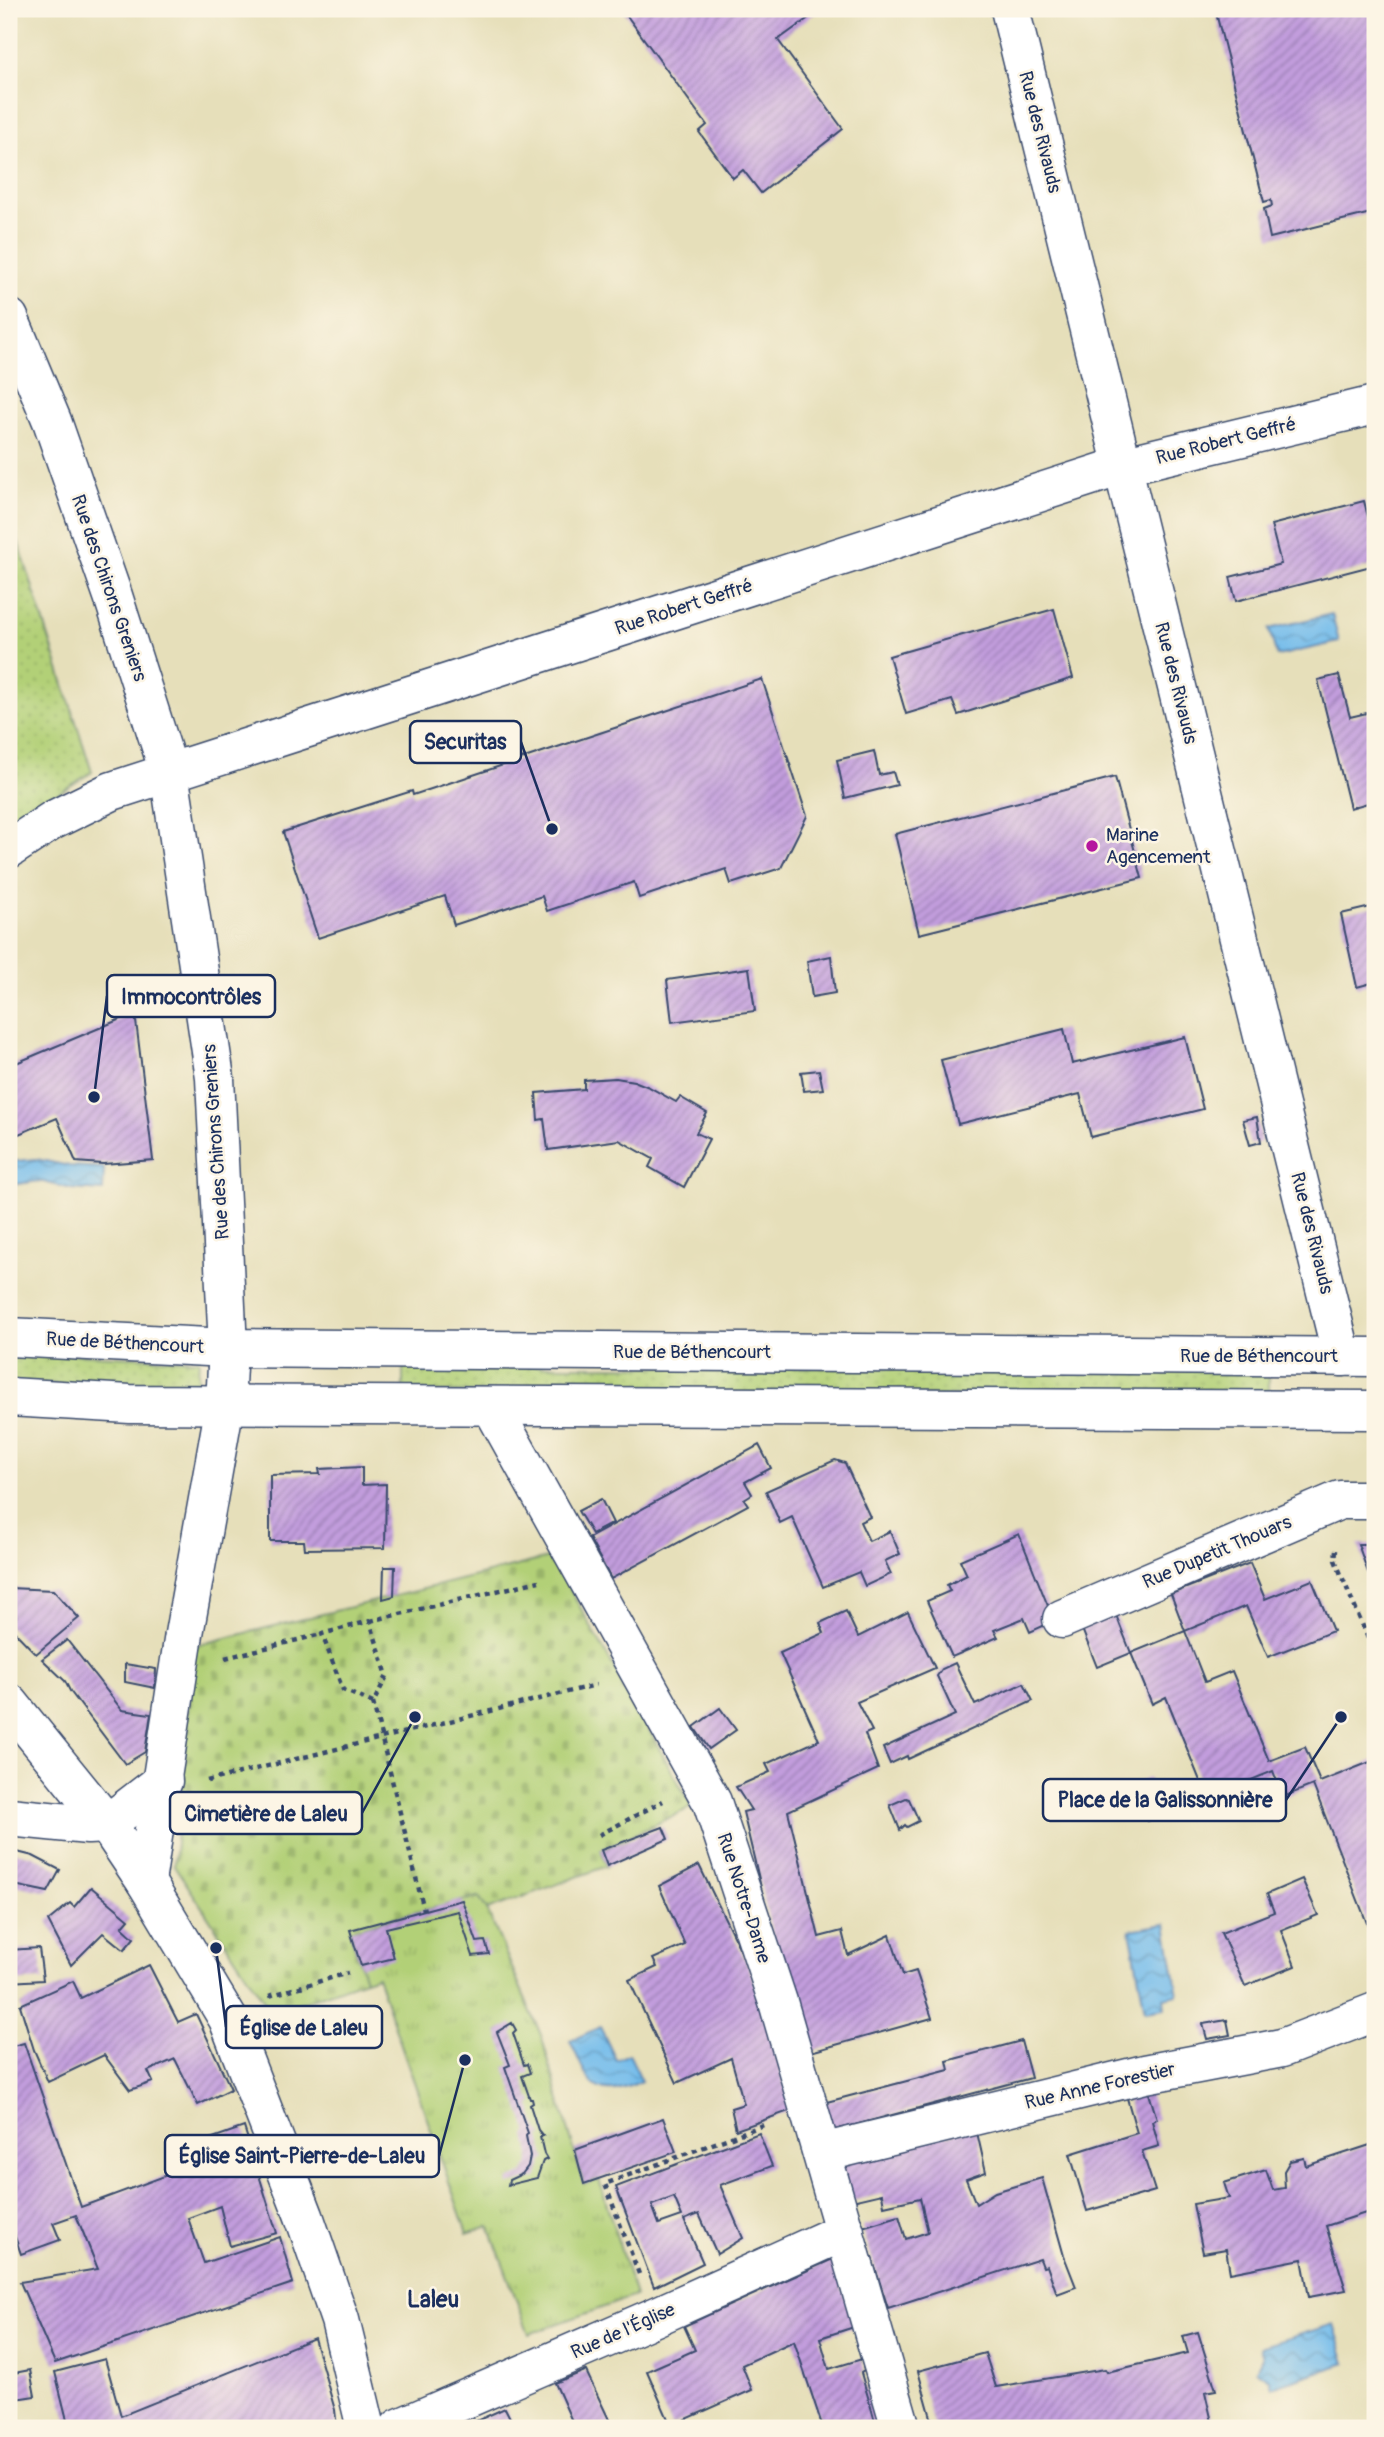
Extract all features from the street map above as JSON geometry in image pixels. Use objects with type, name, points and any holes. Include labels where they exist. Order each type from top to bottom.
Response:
[{"type":"street","name":"Rue des Rivauds","points":[[1010,9],[1122,466],[1359,1357]]},
{"type":"street","name":"Rue des Chirons Greniers","points":[[9,318],[52,421],[113,596],[169,772],[215,1078],[228,1348],[225,1404],[184,1634],[146,1882]]},
{"type":"street","name":"Rue Robert Geffré","points":[[9,849],[53,820],[112,791],[169,772],[1122,466],[1375,405]]},
{"type":"street","name":"Rue de Béthencourt","points":[[9,1337],[228,1348],[1359,1357]]},
{"type":"street","points":[[9,1397],[130,1405],[1375,1410]]},
{"type":"street","name":"Rue Notre-Dame","points":[[492,1407],[712,1802],[778,2002],[901,2428]]},
{"type":"street","name":"Rue Dupetit Thouars","points":[[1062,1619],[1357,1500]]},
{"type":"street","points":[[9,1703],[107,1824],[146,1882],[228,2019],[304,2216],[340,2320],[366,2428]]},
{"type":"street","points":[[9,1817],[88,1825],[107,1824],[163,1781]]},
{"type":"street","name":"Rue Anne Forestier","points":[[822,2152],[1145,2074],[1282,2048],[1375,2011]]},
{"type":"street","name":"Rue de l'Église","points":[[399,2428],[845,2231]]},
{"type":"path","points":[[1357,1500],[1335,1560],[1375,1655]]},
{"type":"path","points":[[219,1660],[542,1580]]},
{"type":"path","points":[[370,1621],[387,1676],[373,1703],[424,1910]]},
{"type":"path","points":[[322,1634],[342,1690],[373,1703]]},
{"type":"path","points":[[163,1781],[181,1788],[601,1684]]},
{"type":"path","points":[[599,1835],[667,1799]]},
{"type":"path","points":[[262,1986],[269,1997],[348,1973]]},
{"type":"path","points":[[304,2025],[352,2009],[359,2027]]},
{"type":"path","points":[[655,2317],[605,2184],[809,2107]]},
{"type":"green space","points":[[9,513],[92,772],[9,824]]},
{"type":"green space","points":[[9,1351],[199,1360],[197,1391],[9,1382]]},
{"type":"green space","points":[[403,1365],[1269,1370],[1269,1398],[403,1392]]},
{"type":"green space","points":[[552,1557],[692,1807],[601,1850],[607,1866],[487,1910],[479,1897],[383,1920],[350,1931],[365,1980],[272,2013],[174,1865],[194,1646]]},
{"type":"green space","points":[[479,1897],[541,2035],[584,2184],[599,2179],[635,2296],[529,2334],[489,2226],[467,2233],[377,1976],[365,1980],[350,1930]]},
{"type":"water","points":[[1332,614],[1339,642],[1277,656],[1269,629]]},
{"type":"water","points":[[36,1159],[69,1166],[104,1168],[103,1191],[72,1189],[39,1181],[9,1185],[9,1162]]},
{"type":"water","points":[[1166,1924],[1178,1995],[1164,1998],[1165,2008],[1145,2011],[1130,1930]]},
{"type":"water","points":[[600,2027],[616,2060],[629,2054],[642,2081],[612,2090],[594,2085],[588,2078],[570,2041]]},
{"type":"water","points":[[1334,2324],[1346,2363],[1272,2387],[1270,2379],[1256,2370],[1263,2356],[1260,2347]]},
{"type":"building","points":[[622,9],[821,9],[778,40],[843,129],[761,193],[743,170],[733,178],[699,132],[707,125]]},
{"type":"building","points":[[1215,9],[1375,9],[1375,212],[1270,238],[1264,209],[1272,206],[1271,200],[1264,202]]},
{"type":"building","points":[[1364,501],[1375,545],[1375,565],[1236,601],[1230,577],[1281,564],[1271,525]]},
{"type":"building","points":[[1054,609],[1073,678],[958,715],[952,700],[906,714],[889,656]]},
{"type":"building","points":[[1339,675],[1350,717],[1375,711],[1375,801],[1350,808],[1318,680]]},
{"type":"building","points":[[762,679],[807,816],[781,868],[731,884],[726,869],[639,898],[634,882],[547,911],[542,896],[454,925],[445,896],[318,938],[283,832],[412,791],[413,795]]},
{"type":"building","points":[[874,751],[879,775],[893,772],[897,785],[845,798],[837,760]]},
{"type":"building","points":[[1115,777],[1142,878],[919,934],[895,834]]},
{"type":"building","points":[[1375,906],[1375,982],[1357,987],[1341,914]]},
{"type":"building","points":[[831,956],[835,993],[812,997],[807,961]]},
{"type":"building","points":[[749,968],[755,1011],[672,1022],[667,980]]},
{"type":"building","points":[[135,1013],[153,1160],[103,1164],[76,1162],[57,1118],[9,1138],[9,1066]]},
{"type":"building","points":[[1064,1029],[1072,1064],[1185,1037],[1203,1109],[1091,1137],[1080,1094],[958,1124],[941,1060]]},
{"type":"building","points":[[819,1070],[823,1089],[804,1091],[801,1072]]},
{"type":"building","points":[[616,1078],[649,1087],[676,1102],[680,1097],[707,1113],[696,1133],[709,1139],[684,1187],[649,1167],[653,1159],[619,1140],[548,1150],[544,1119],[538,1120],[536,1093],[584,1089],[584,1080]]},
{"type":"building","points":[[1257,1117],[1261,1142],[1250,1145],[1243,1120]]},
{"type":"building","points":[[759,1445],[771,1468],[745,1482],[752,1494],[744,1499],[748,1505],[611,1579],[589,1538]]},
{"type":"building","points":[[835,1460],[845,1463],[870,1517],[860,1522],[869,1541],[890,1531],[900,1554],[885,1561],[891,1574],[865,1586],[859,1572],[823,1587],[792,1517],[780,1523],[766,1491]]},
{"type":"building","points":[[362,1467],[362,1485],[386,1484],[385,1548],[305,1549],[304,1541],[270,1541],[270,1475],[320,1474],[319,1469]]},
{"type":"building","points":[[601,1499],[613,1523],[592,1534],[578,1511]]},
{"type":"building","points":[[1019,1534],[1054,1621],[1030,1632],[1024,1618],[994,1630],[998,1637],[952,1657],[927,1601],[950,1591],[947,1585],[967,1575],[960,1560]]},
{"type":"building","points":[[1358,1544],[1375,1544],[1375,1584],[1372,1584]]},
{"type":"building","points":[[1250,1563],[1265,1599],[1312,1580],[1333,1631],[1268,1657],[1246,1606],[1185,1631],[1171,1594]]},
{"type":"building","points":[[384,1567],[395,1567],[394,1596],[383,1599]]},
{"type":"building","points":[[9,1588],[53,1590],[79,1618],[36,1654],[9,1626]]},
{"type":"building","points":[[846,1611],[858,1637],[908,1612],[935,1668],[857,1702],[872,1731],[865,1734],[878,1769],[788,1811],[819,1937],[842,1931],[848,1955],[890,1935],[903,1975],[916,1971],[932,2018],[807,2053],[770,1925],[743,1812],[751,1810],[736,1787],[770,1772],[766,1764],[819,1740],[780,1653],[824,1633],[820,1623]]},
{"type":"building","points":[[1116,1615],[1131,1653],[1097,1667],[1082,1629]]},
{"type":"building","points":[[1185,1631],[1205,1682],[1232,1671],[1269,1761],[1305,1747],[1320,1782],[1375,1760],[1375,1934],[1372,1936],[1313,1785],[1283,1797],[1273,1771],[1207,1798],[1166,1697],[1152,1704],[1131,1653]]},
{"type":"building","points":[[67,1640],[122,1710],[151,1714],[145,1752],[125,1764],[65,1681],[42,1659]]},
{"type":"building","points":[[955,1663],[975,1705],[1024,1683],[1033,1701],[908,1759],[907,1756],[890,1764],[883,1748],[955,1715],[937,1676],[942,1669]]},
{"type":"building","points":[[125,1664],[156,1669],[155,1688],[125,1682]]},
{"type":"building","points":[[720,1708],[736,1730],[709,1749],[694,1727]]},
{"type":"building","points":[[1148,1778],[1165,1813],[1148,1821],[1132,1786]]},
{"type":"building","points":[[909,1799],[919,1821],[907,1827],[905,1825],[900,1830],[890,1805]]},
{"type":"building","points":[[663,1827],[668,1839],[607,1866],[601,1850]]},
{"type":"building","points":[[9,1850],[33,1856],[60,1870],[48,1892],[9,1884]]},
{"type":"building","points":[[699,1865],[750,1970],[792,2110],[736,2130],[731,2108],[744,2104],[731,2058],[677,2083],[629,1980],[657,1967],[653,1959],[685,1945],[659,1886]]},
{"type":"building","points":[[1302,1879],[1318,1915],[1281,1930],[1295,1966],[1245,1986],[1221,1933],[1274,1912],[1267,1894]]},
{"type":"building","points":[[91,1887],[129,1919],[122,1927],[134,1938],[124,1950],[103,1933],[71,1965],[48,1921],[70,1903],[74,1907]]},
{"type":"building","points":[[462,1900],[477,1942],[485,1941],[489,1954],[473,1956],[458,1911],[386,1928],[394,1958],[361,1966],[350,1930]]},
{"type":"building","points":[[39,1948],[43,1980],[9,1982],[9,1950]]},
{"type":"building","points":[[149,1965],[178,2022],[196,2014],[231,2089],[198,2105],[175,2059],[148,2071],[153,2082],[130,2090],[104,2055],[48,2082],[34,2050],[20,2005],[73,1981],[81,1998]]},
{"type":"building","points":[[1227,2020],[1230,2035],[1207,2039],[1203,2024]]},
{"type":"building","points":[[512,2023],[524,2065],[527,2064],[530,2073],[522,2076],[532,2099],[533,2103],[530,2105],[538,2130],[543,2136],[540,2137],[547,2159],[543,2161],[537,2178],[508,2185],[509,2180],[522,2174],[528,2166],[530,2156],[526,2136],[528,2133],[505,2067],[510,2065],[497,2032]]},
{"type":"building","points":[[1021,2041],[1031,2078],[832,2131],[823,2103],[949,2070],[947,2061]]},
{"type":"building","points":[[24,2043],[81,2207],[192,2166],[187,2147],[244,2127],[277,2233],[230,2246],[220,2206],[188,2218],[204,2263],[280,2237],[293,2283],[55,2363],[20,2282],[98,2269],[76,2215],[53,2223],[60,2240],[21,2254],[9,2219],[9,2047]]},
{"type":"building","points":[[1147,2087],[1157,2119],[1152,2121],[1159,2146],[1142,2151],[1155,2191],[1087,2211],[1070,2154],[1137,2133],[1125,2091]]},
{"type":"building","points":[[663,2118],[676,2152],[584,2184],[575,2150]]},
{"type":"building","points":[[976,2128],[986,2172],[966,2179],[976,2204],[995,2192],[1042,2178],[1064,2256],[1076,2287],[1057,2294],[1047,2266],[1043,2267],[1040,2259],[888,2308],[862,2227],[899,2216],[906,2239],[928,2232],[920,2198],[884,2206],[882,2194],[852,2201],[839,2161]]},
{"type":"building","points":[[759,2133],[772,2166],[720,2185],[743,2238],[717,2254],[699,2214],[684,2220],[703,2263],[654,2287],[616,2187]],"holes":[[[674,2197],[682,2216],[659,2224],[652,2205]]]},
{"type":"building","points":[[1375,2136],[1375,2210],[1326,2226],[1346,2290],[1309,2297],[1302,2259],[1230,2273],[1226,2249],[1203,2253],[1193,2204],[1229,2198],[1224,2183],[1266,2170],[1273,2190],[1285,2188],[1284,2171],[1290,2161],[1304,2158],[1306,2166],[1373,2144],[1371,2138]]},
{"type":"building","points":[[833,2259],[854,2327],[820,2338],[829,2369],[862,2359],[864,2371],[861,2373],[877,2428],[823,2428],[794,2341],[742,2365],[752,2390],[671,2426],[647,2371],[695,2350],[684,2326]]},
{"type":"building","points":[[1198,2332],[1216,2390],[1205,2392],[1212,2422],[1185,2428],[934,2428],[918,2371],[985,2353],[996,2387],[1105,2369],[1107,2372],[1188,2353],[1183,2336]]},
{"type":"building","points":[[314,2338],[335,2410],[337,2428],[69,2428],[55,2372],[105,2359],[121,2416]]},
{"type":"building","points":[[30,2370],[35,2396],[9,2400],[9,2374]]},
{"type":"building","points":[[586,2371],[613,2428],[575,2428],[555,2383]]},
{"type":"building","points":[[505,2408],[515,2428],[462,2428],[474,2422]]},
{"type":"place","name":"Securitas","points":[[552,829]]},
{"type":"place","name":"Marine Agencement","points":[[1092,846]]},
{"type":"place","name":"Immocontrôles","points":[[94,1097]]},
{"type":"place","name":"Cimetière de Laleu","points":[[415,1717]]},
{"type":"place","name":"Place de la Galissonnière","points":[[1341,1717]]},
{"type":"place","name":"Église de Laleu","points":[[216,1948]]},
{"type":"place","name":"Église Saint-Pierre-de-Laleu","points":[[465,2060]]},
{"type":"district","name":"Laleu","points":[[433,2299]]}]
